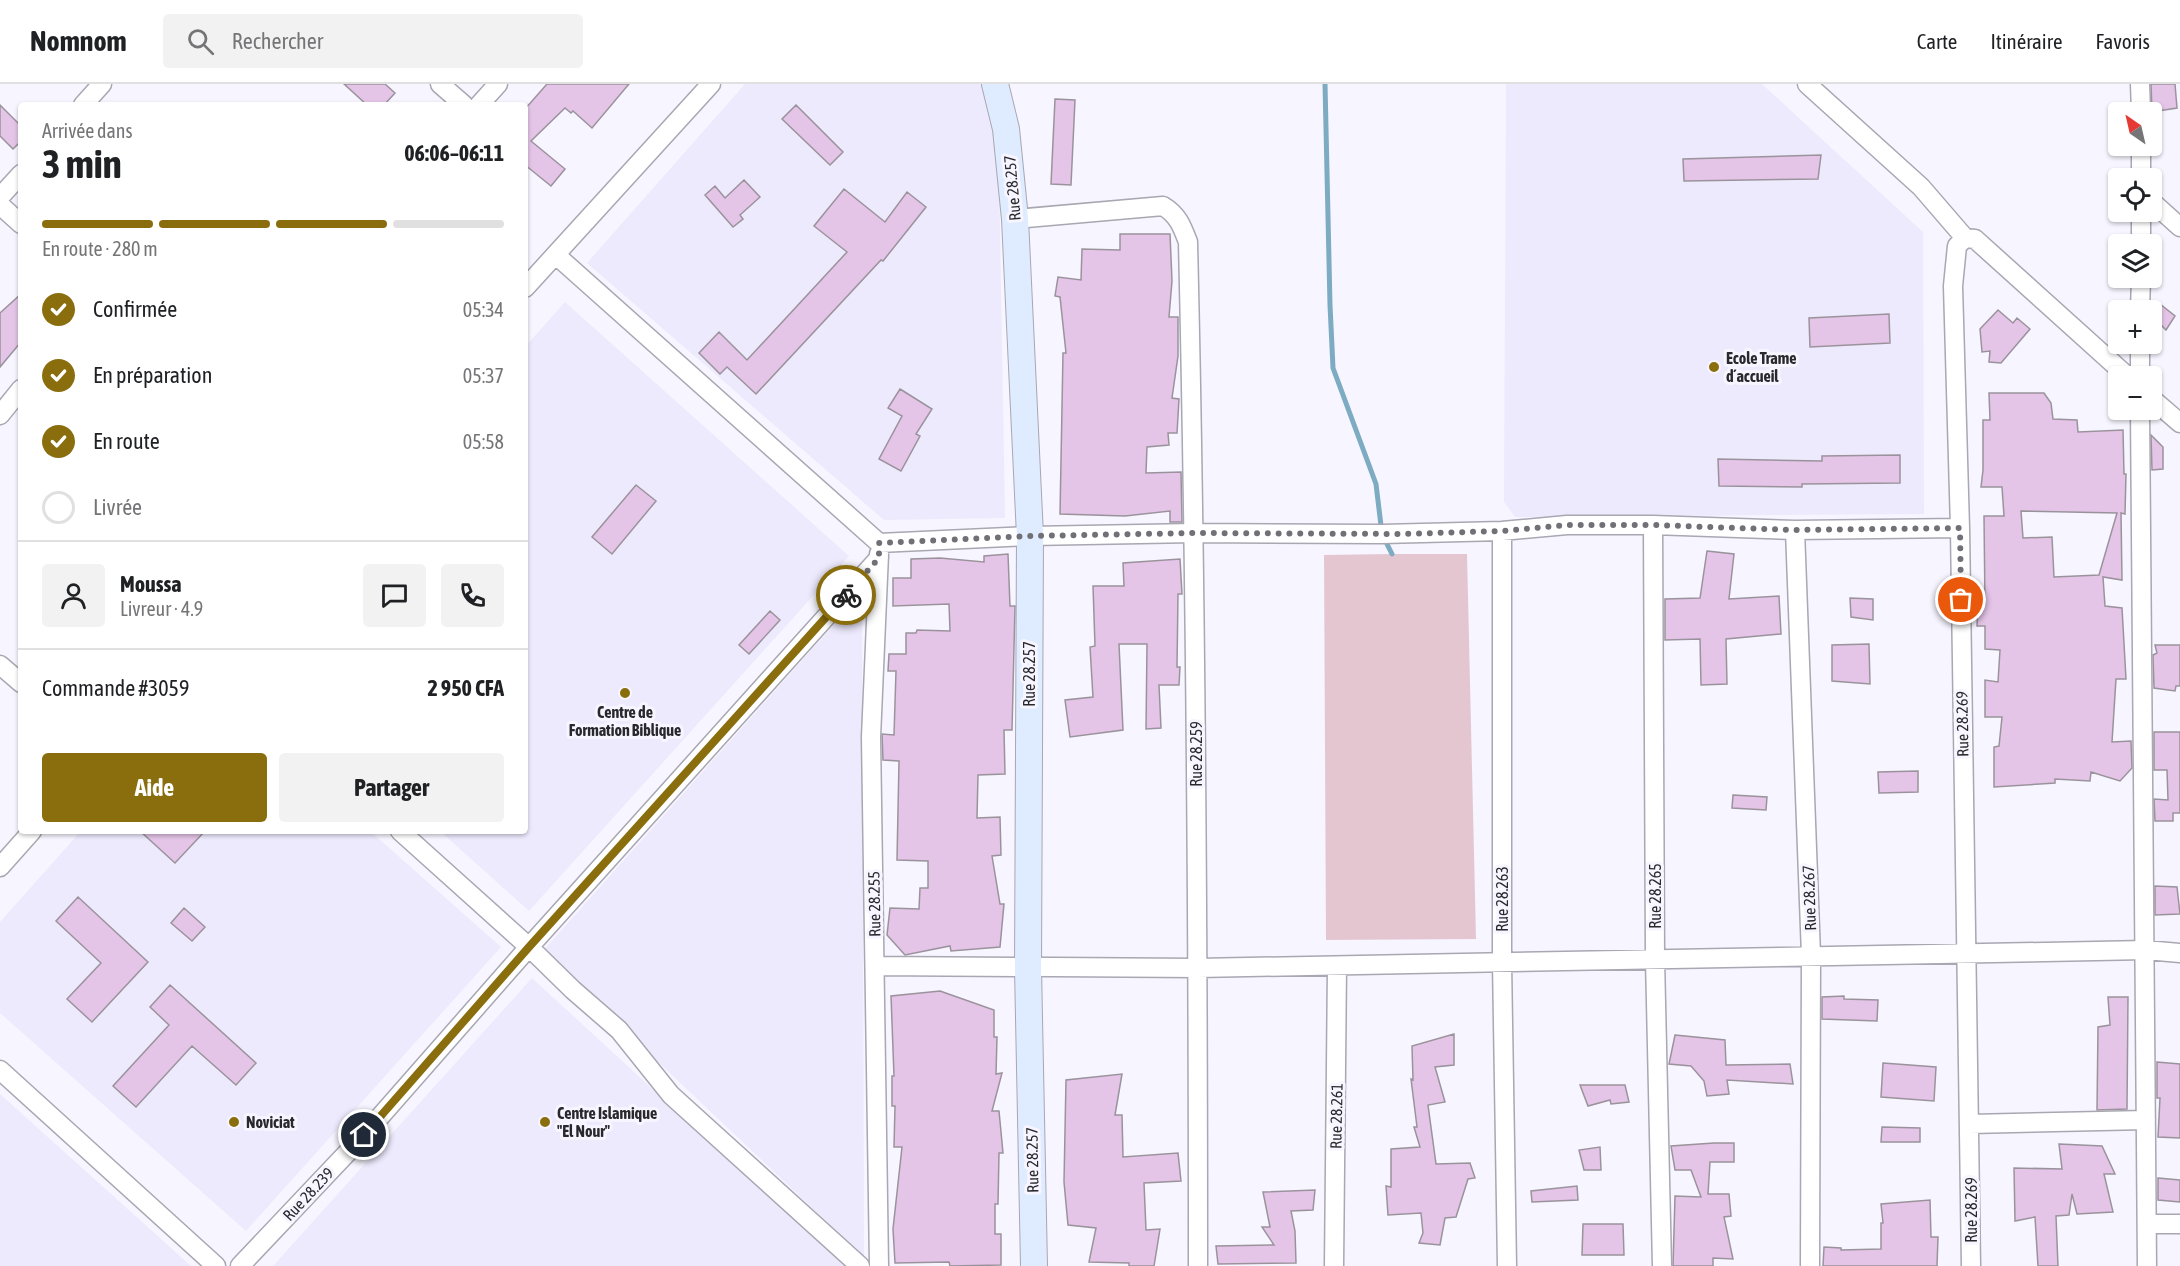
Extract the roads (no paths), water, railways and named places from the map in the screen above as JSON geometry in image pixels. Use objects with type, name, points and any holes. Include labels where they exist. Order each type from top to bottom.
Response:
[{"type":"street","points":[[86,102],[102,84]]},
{"type":"street","points":[[440,84],[461,102]]},
{"type":"street","points":[[482,102],[498,84]]},
{"type":"street","points":[[528,285],[711,84]]},
{"type":"street","name":"Rue 28.257","points":[[995,84],[1006,129],[1015,219],[1030,536],[1028,968],[1034,1266]]},
{"type":"street","points":[[1807,84],[1921,187],[1965,238],[1975,239],[2116,366]]},
{"type":"street","points":[[2140,84],[2141,102]]},
{"type":"street","points":[[0,197],[18,177]]},
{"type":"street","points":[[0,205],[18,221]]},
{"type":"street","name":"Rue 28.259","points":[[1015,219],[1163,206],[1174,213],[1181,223],[1188,242],[1195,533],[1198,1266]]},
{"type":"street","points":[[2162,211],[2180,227]]},
{"type":"street","name":"Rue 28.269","points":[[1965,238],[1957,246],[1953,286],[1960,528],[1971,1266]]},
{"type":"street","points":[[556,256],[879,550],[1030,536],[1195,533],[1382,534],[1502,531],[1568,525],[1653,525],[1796,530],[1960,528]]},
{"type":"street","points":[[0,415],[18,393]]},
{"type":"street","points":[[2162,407],[2180,423]]},
{"type":"street","points":[[2140,420],[2147,1266]]},
{"type":"street","name":"Rue 28.265","points":[[1653,525],[1655,959],[1662,1266]]},
{"type":"street","name":"Rue 28.267","points":[[1796,530],[1810,955],[1810,1266]]},
{"type":"street","name":"Rue 28.263","points":[[1502,531],[1502,962],[1507,1266]]},
{"type":"street","name":"Rue 28.239","points":[[240,1266],[364,1135],[879,550]]},
{"type":"street","name":"Rue 28.255","points":[[879,550],[871,737],[879,1266]]},
{"type":"street","points":[[0,665],[18,680]]},
{"type":"street","points":[[0,867],[29,834]]},
{"type":"street","points":[[403,834],[619,1030],[671,1095],[860,1266]]},
{"type":"street","points":[[876,966],[1198,968],[1810,955],[2146,950],[2180,952]]},
{"type":"street","name":"Rue 28.261","points":[[1334,1266],[1337,966]]},
{"type":"street","points":[[0,1070],[216,1266]]},
{"type":"street","points":[[1970,1125],[2146,1120]]},
{"type":"street","points":[[2148,1224],[2180,1224]]},
{"type":"waterway","points":[[1325,84],[1333,368],[1376,484],[1382,534],[1392,554]]},
{"type":"place","name":"Ecole Trame d´accueil","points":[[1714,367]]},
{"type":"place","name":"Centre de Formation Biblique","points":[[625,693]]},
{"type":"place","name":"Noviciat","points":[[234,1122]]},
{"type":"place","name":"Centre Islamique \"El Nour\"","points":[[545,1122]]}]
